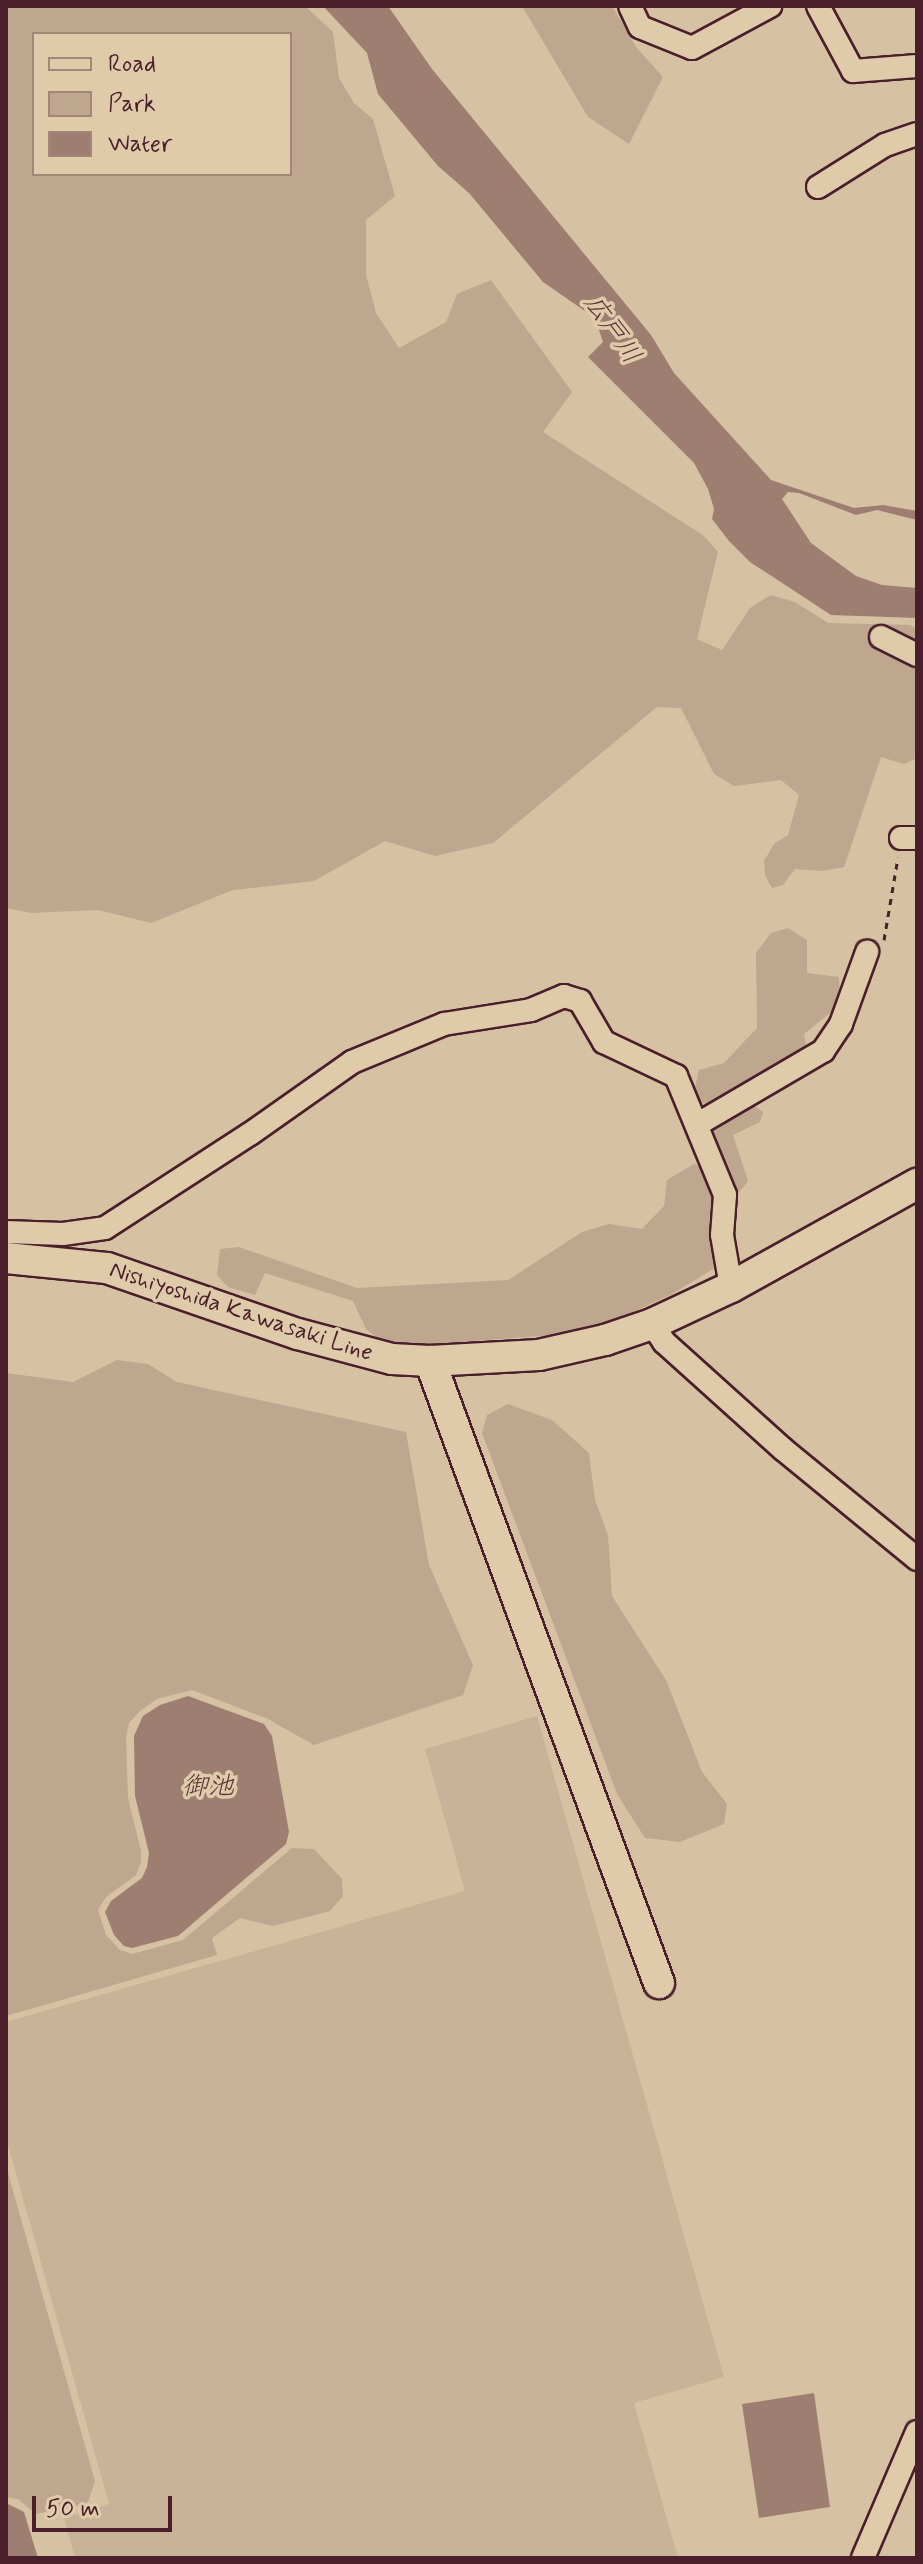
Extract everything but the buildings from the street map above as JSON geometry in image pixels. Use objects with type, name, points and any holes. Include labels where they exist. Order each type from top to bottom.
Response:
[{"type":"main road","name":"Nishiyoshida Kawasaki Line","points":[[6,1258],[107,1268],[341,1347],[392,1359],[430,1361],[539,1355],[605,1340],[652,1324],[731,1287],[917,1184]]},
{"type":"main road","points":[[430,1361],[659,1983]]},
{"type":"street","points":[[630,6],[640,27],[692,48],[770,6]]},
{"type":"street","points":[[818,6],[853,71],[917,66]]},
{"type":"street","points":[[818,187],[885,145],[917,134]]},
{"type":"street","points":[[881,637],[917,655]]},
{"type":"street","points":[[698,1124],[823,1051],[841,1024],[867,952]]},
{"type":"street","points":[[6,1232],[63,1234],[105,1228],[352,1062],[444,1024],[531,1010],[564,996],[580,1001],[604,1042],[676,1076],[725,1195],[722,1235],[731,1287]]},
{"type":"street","points":[[652,1324],[664,1342],[784,1450],[917,1559]]},
{"type":"street","points":[[863,2558],[917,2432]]},
{"type":"path","points":[[867,952],[879,951],[887,932],[909,838]]},
{"type":"shaded area","points":[[537,1716],[724,2377],[634,2403],[678,2558],[75,2558],[64,2518],[109,2504],[6,2138],[6,2022],[465,1891],[425,1749]]},
{"type":"green space","points":[[6,6],[305,6],[333,32],[339,78],[354,103],[373,119],[395,196],[366,220],[366,275],[376,313],[399,348],[446,322],[457,294],[491,280],[572,392],[543,432],[704,536],[718,552],[697,639],[722,650],[750,608],[771,595],[795,602],[828,623],[910,625],[917,629],[917,758],[904,764],[881,757],[844,867],[822,871],[795,869],[783,885],[772,888],[765,875],[764,861],[774,844],[788,835],[799,795],[781,780],[734,786],[714,774],[681,708],[657,707],[493,843],[435,856],[385,841],[314,881],[233,890],[151,923],[98,910],[31,913],[6,908]]},
{"type":"green space","points":[[522,6],[612,6],[636,47],[663,77],[629,144],[588,117]]},
{"type":"green space","points":[[788,928],[807,940],[807,973],[839,977],[840,996],[835,1009],[804,1034],[806,1045],[793,1060],[713,1105],[702,1103],[694,1092],[699,1070],[724,1063],[757,1028],[756,953],[771,933]]},
{"type":"green space","points":[[753,1105],[763,1112],[760,1122],[733,1135],[748,1181],[737,1195],[729,1191],[709,1136],[714,1121]]},
{"type":"green space","points":[[694,1164],[709,1170],[717,1194],[718,1266],[672,1294],[613,1321],[555,1335],[415,1345],[380,1340],[366,1329],[353,1301],[265,1273],[255,1295],[228,1287],[217,1275],[220,1249],[239,1247],[357,1288],[508,1280],[582,1232],[609,1224],[642,1229],[664,1206],[667,1180]]},
{"type":"green space","points":[[117,1360],[148,1364],[177,1382],[406,1432],[429,1565],[473,1665],[463,1695],[314,1745],[266,1718],[192,1690],[157,1699],[140,1711],[129,1723],[126,1737],[128,1798],[141,1862],[136,1875],[106,1897],[98,1910],[106,1935],[120,1950],[132,1954],[183,1940],[292,1848],[314,1849],[342,1879],[343,1896],[330,1911],[273,1926],[240,1918],[212,1938],[217,1955],[6,2016],[6,1373],[73,1382]]},
{"type":"green space","points":[[508,1404],[552,1420],[589,1453],[595,1500],[608,1535],[612,1596],[666,1680],[702,1772],[727,1804],[724,1824],[680,1842],[645,1838],[617,1794],[482,1433],[487,1415]]},
{"type":"green space","points":[[6,2166],[95,2481],[88,2503],[36,2514],[18,2499],[6,2497]]},
{"type":"water","name":"広戸川","points":[[323,6],[388,6],[432,69],[651,335],[674,373],[771,480],[854,508],[883,505],[917,511],[917,520],[877,510],[856,515],[799,493],[788,492],[782,499],[811,543],[856,576],[882,585],[917,588],[917,618],[831,615],[750,562],[729,541],[712,519],[714,509],[708,489],[694,463],[588,357],[603,342],[595,318],[543,282],[469,193],[438,166],[378,94],[367,53]]},
{"type":"water","name":"御池","points":[[188,1696],[264,1724],[272,1736],[289,1832],[286,1844],[178,1936],[132,1948],[124,1946],[114,1935],[105,1912],[111,1901],[142,1878],[147,1867],[149,1853],[135,1796],[134,1736],[143,1716],[160,1705]]},
{"type":"water","points":[[814,2393],[830,2507],[759,2518],[742,2404]]},
{"type":"water","points":[[6,2503],[24,2512],[38,2558],[6,2558]]}]
